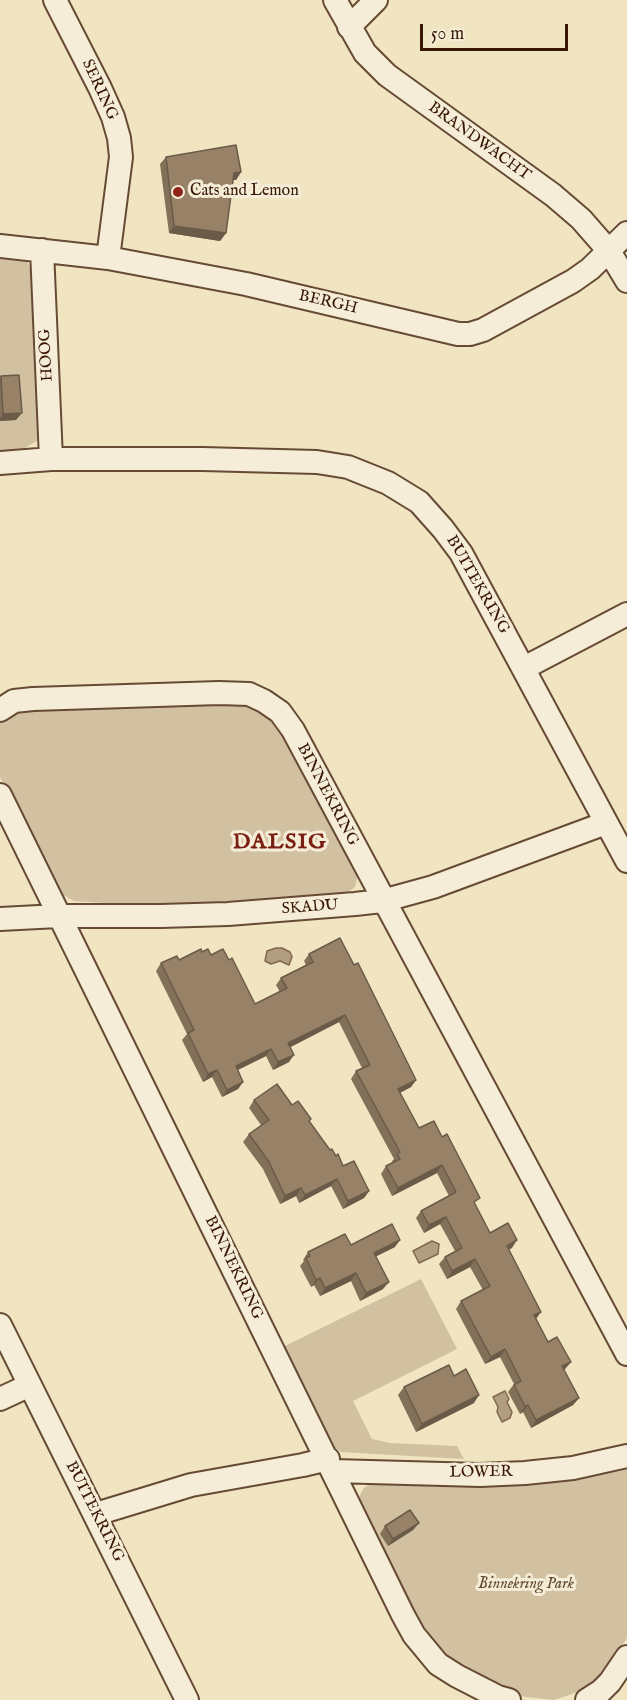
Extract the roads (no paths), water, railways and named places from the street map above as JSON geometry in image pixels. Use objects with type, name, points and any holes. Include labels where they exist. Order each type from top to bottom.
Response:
[{"type":"street","name":"SERING","points":[[56,0],[105,98],[119,138],[121,157],[108,258]]},
{"type":"street","name":"BRANDWACHT","points":[[335,0],[365,53],[387,75],[553,195],[581,219],[609,251],[627,281]]},
{"type":"street","points":[[349,27],[376,0]]},
{"type":"street","name":"BERGH","points":[[0,246],[108,258],[246,284],[445,332],[470,334],[497,323],[573,281],[627,233]]},
{"type":"street","name":"HOOG","points":[[42,250],[51,459]]},
{"type":"street","name":"BUITEKRING","points":[[0,463],[51,459],[317,462],[348,467],[388,483],[419,502],[461,553],[627,861]]},
{"type":"street","points":[[524,668],[627,614]]},
{"type":"street","name":"BINNEKRING","points":[[0,710],[14,701],[33,699],[219,693],[249,694],[264,700],[280,712],[292,730],[627,1354]]},
{"type":"street","name":"BINNEKRING","points":[[0,795],[403,1615],[426,1651],[438,1664],[498,1697],[509,1700]]},
{"type":"street","name":"SKADU","points":[[0,919],[58,915],[228,914],[382,901],[433,887],[606,823]]},
{"type":"street","name":"BUITEKRING","points":[[0,1325],[187,1700]]},
{"type":"street","points":[[0,1399],[30,1385]]},
{"type":"street","name":"LOWER","points":[[96,1514],[191,1485],[303,1465],[480,1475],[573,1468],[627,1456]]},
{"type":"street","points":[[587,1700],[605,1686],[627,1657]]},
{"type":"place","name":"Cats and Lemon","points":[[178,192]]},
{"type":"district","name":"DALSIG","points":[[280,843]]},
{"type":"park label","name":"Binnekring Park","points":[[526,1585]]}]
